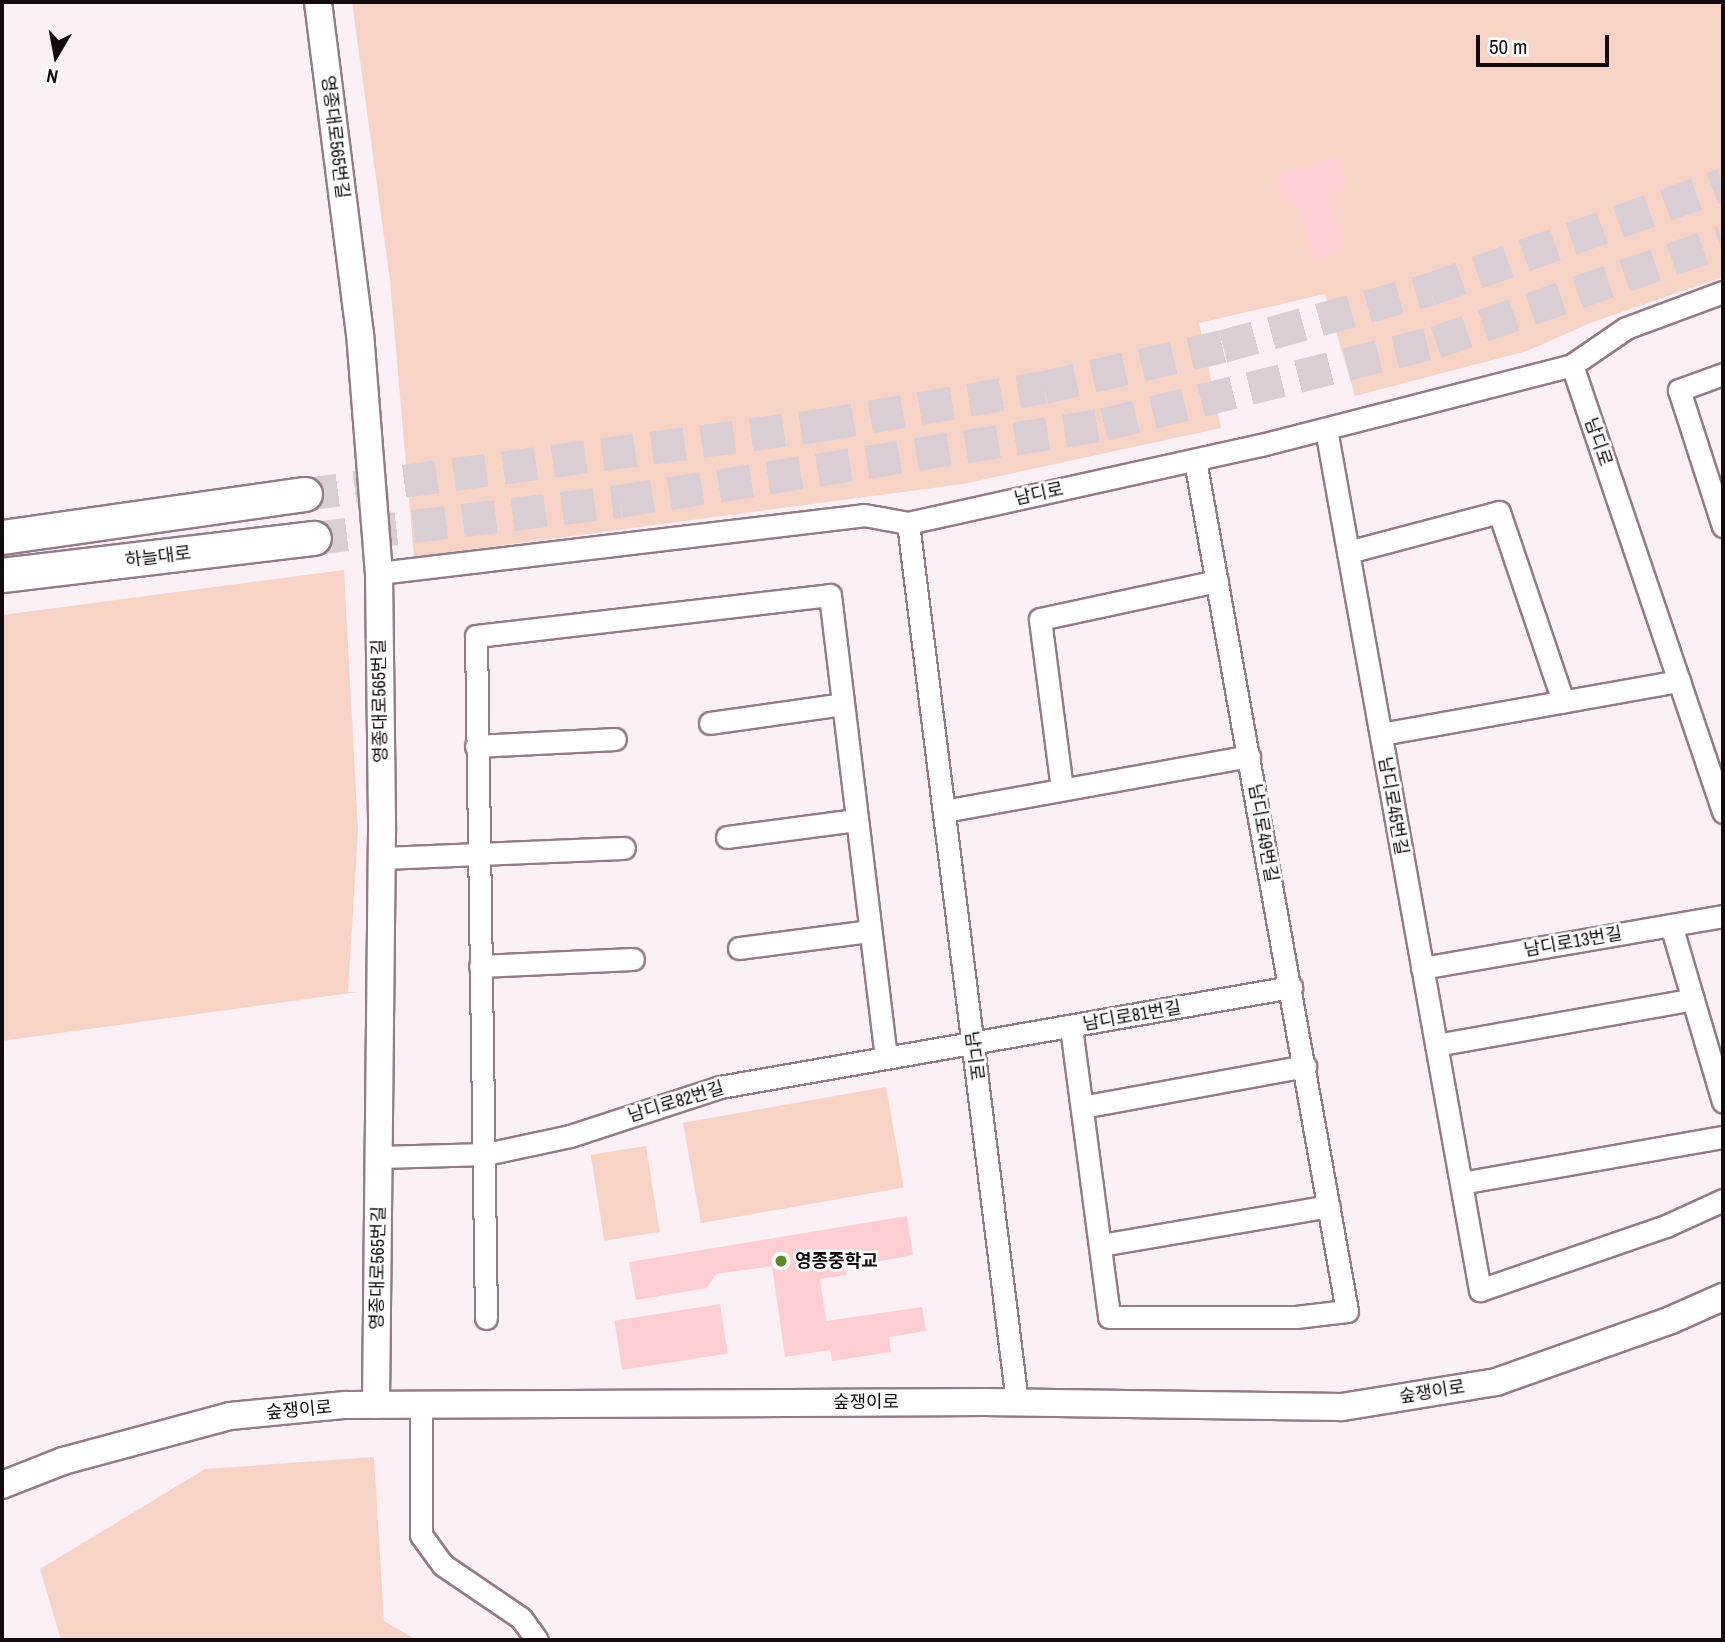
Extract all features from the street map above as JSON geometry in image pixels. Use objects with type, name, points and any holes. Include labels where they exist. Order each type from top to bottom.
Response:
[{"type":"highway","points":[[2,537],[305,494]]},
{"type":"highway","name":"하늘대로","points":[[2,575],[314,538]]},
{"type":"street","name":"영종대로565번길","points":[[317,2],[360,332],[379,573],[382,858],[376,1405]]},
{"type":"street","points":[[1572,365],[1626,327],[1723,292]]},
{"type":"street","name":"남디로","points":[[1017,1402],[908,523],[1326,429],[1572,365],[1723,812]]},
{"type":"street","points":[[1723,374],[1679,390],[1720,504],[1723,526]]},
{"type":"street","name":"남디로45번길","points":[[1326,429],[1480,1290],[1666,1226],[1723,1200]]},
{"type":"street","name":"남디로49번길","points":[[1101,1245],[1109,1317],[1296,1317],[1347,1311],[1292,987],[1195,460]]},
{"type":"street","points":[[1348,552],[1499,512],[1563,701]]},
{"type":"street","points":[[379,573],[864,515],[908,523]]},
{"type":"street","points":[[1062,789],[1040,619],[1217,581]]},
{"type":"street","points":[[486,1318],[486,1154],[476,856],[475,636],[830,595],[886,1057]]},
{"type":"street","points":[[1381,734],[1679,681]]},
{"type":"street","points":[[710,723],[843,705]]},
{"type":"street","points":[[476,746],[615,739]]},
{"type":"street","points":[[944,811],[1249,756]]},
{"type":"street","points":[[727,837],[857,820]]},
{"type":"street","points":[[382,858],[624,848]]},
{"type":"street","name":"남디로13번길","points":[[1422,968],[1723,916]]},
{"type":"street","points":[[1671,925],[1723,1102]]},
{"type":"street","points":[[739,947],[870,931]]},
{"type":"street","points":[[480,966],[633,959]]},
{"type":"street","name":"남디로81번길","points":[[972,1045],[1292,987]]},
{"type":"street","points":[[1436,1045],[1693,999]]},
{"type":"street","points":[[1071,1027],[1101,1245],[1329,1206]]},
{"type":"street","name":"남디로82번길","points":[[380,1157],[486,1154],[570,1136],[720,1087],[886,1057],[972,1045]]},
{"type":"street","points":[[1082,1107],[1305,1066]]},
{"type":"street","points":[[1461,1183],[1723,1137]]},
{"type":"street","name":"숲쟁이로","points":[[2,1485],[63,1461],[230,1416],[376,1405],[1017,1402],[1342,1407],[1496,1382],[1671,1321],[1723,1297]]},
{"type":"street","points":[[421,1405],[421,1535],[443,1565],[522,1618],[537,1640]]},
{"type":"shaded area","points":[[352,2],[1723,2],[1723,277],[1590,323],[1527,351],[1355,396],[1325,294],[1199,323],[1221,428],[963,484],[414,557],[390,281]]},
{"type":"shaded area","points":[[344,570],[358,831],[348,992],[358,992],[2,1041],[2,615]]},
{"type":"shaded area","points":[[886,1087],[904,1187],[701,1223],[683,1123]]},
{"type":"shaded area","points":[[646,1146],[660,1232],[604,1241],[591,1155]]},
{"type":"shaded area","points":[[374,1457],[384,1621],[417,1640],[61,1640],[40,1569],[205,1469]]},
{"type":"building","points":[[1338,156],[1348,189],[1329,194],[1346,250],[1313,260],[1296,202],[1284,205],[1275,175]]},
{"type":"building","points":[[907,1216],[913,1255],[875,1262],[858,1251],[843,1254],[846,1275],[820,1279],[826,1321],[922,1307],[926,1331],[889,1337],[891,1352],[832,1361],[830,1350],[785,1357],[772,1266],[716,1274],[707,1288],[636,1300],[629,1262]]},
{"type":"building","points":[[720,1304],[728,1353],[622,1370],[614,1321]]},
{"type":"tunnel","points":[[305,494],[821,425],[1044,387],[1223,346],[1430,289],[1723,184]]},
{"type":"tunnel","points":[[314,538],[620,501],[1104,424],[1436,342],[1723,241]]},
{"type":"place","name":"영종중학교","points":[[781,1261]]}]
